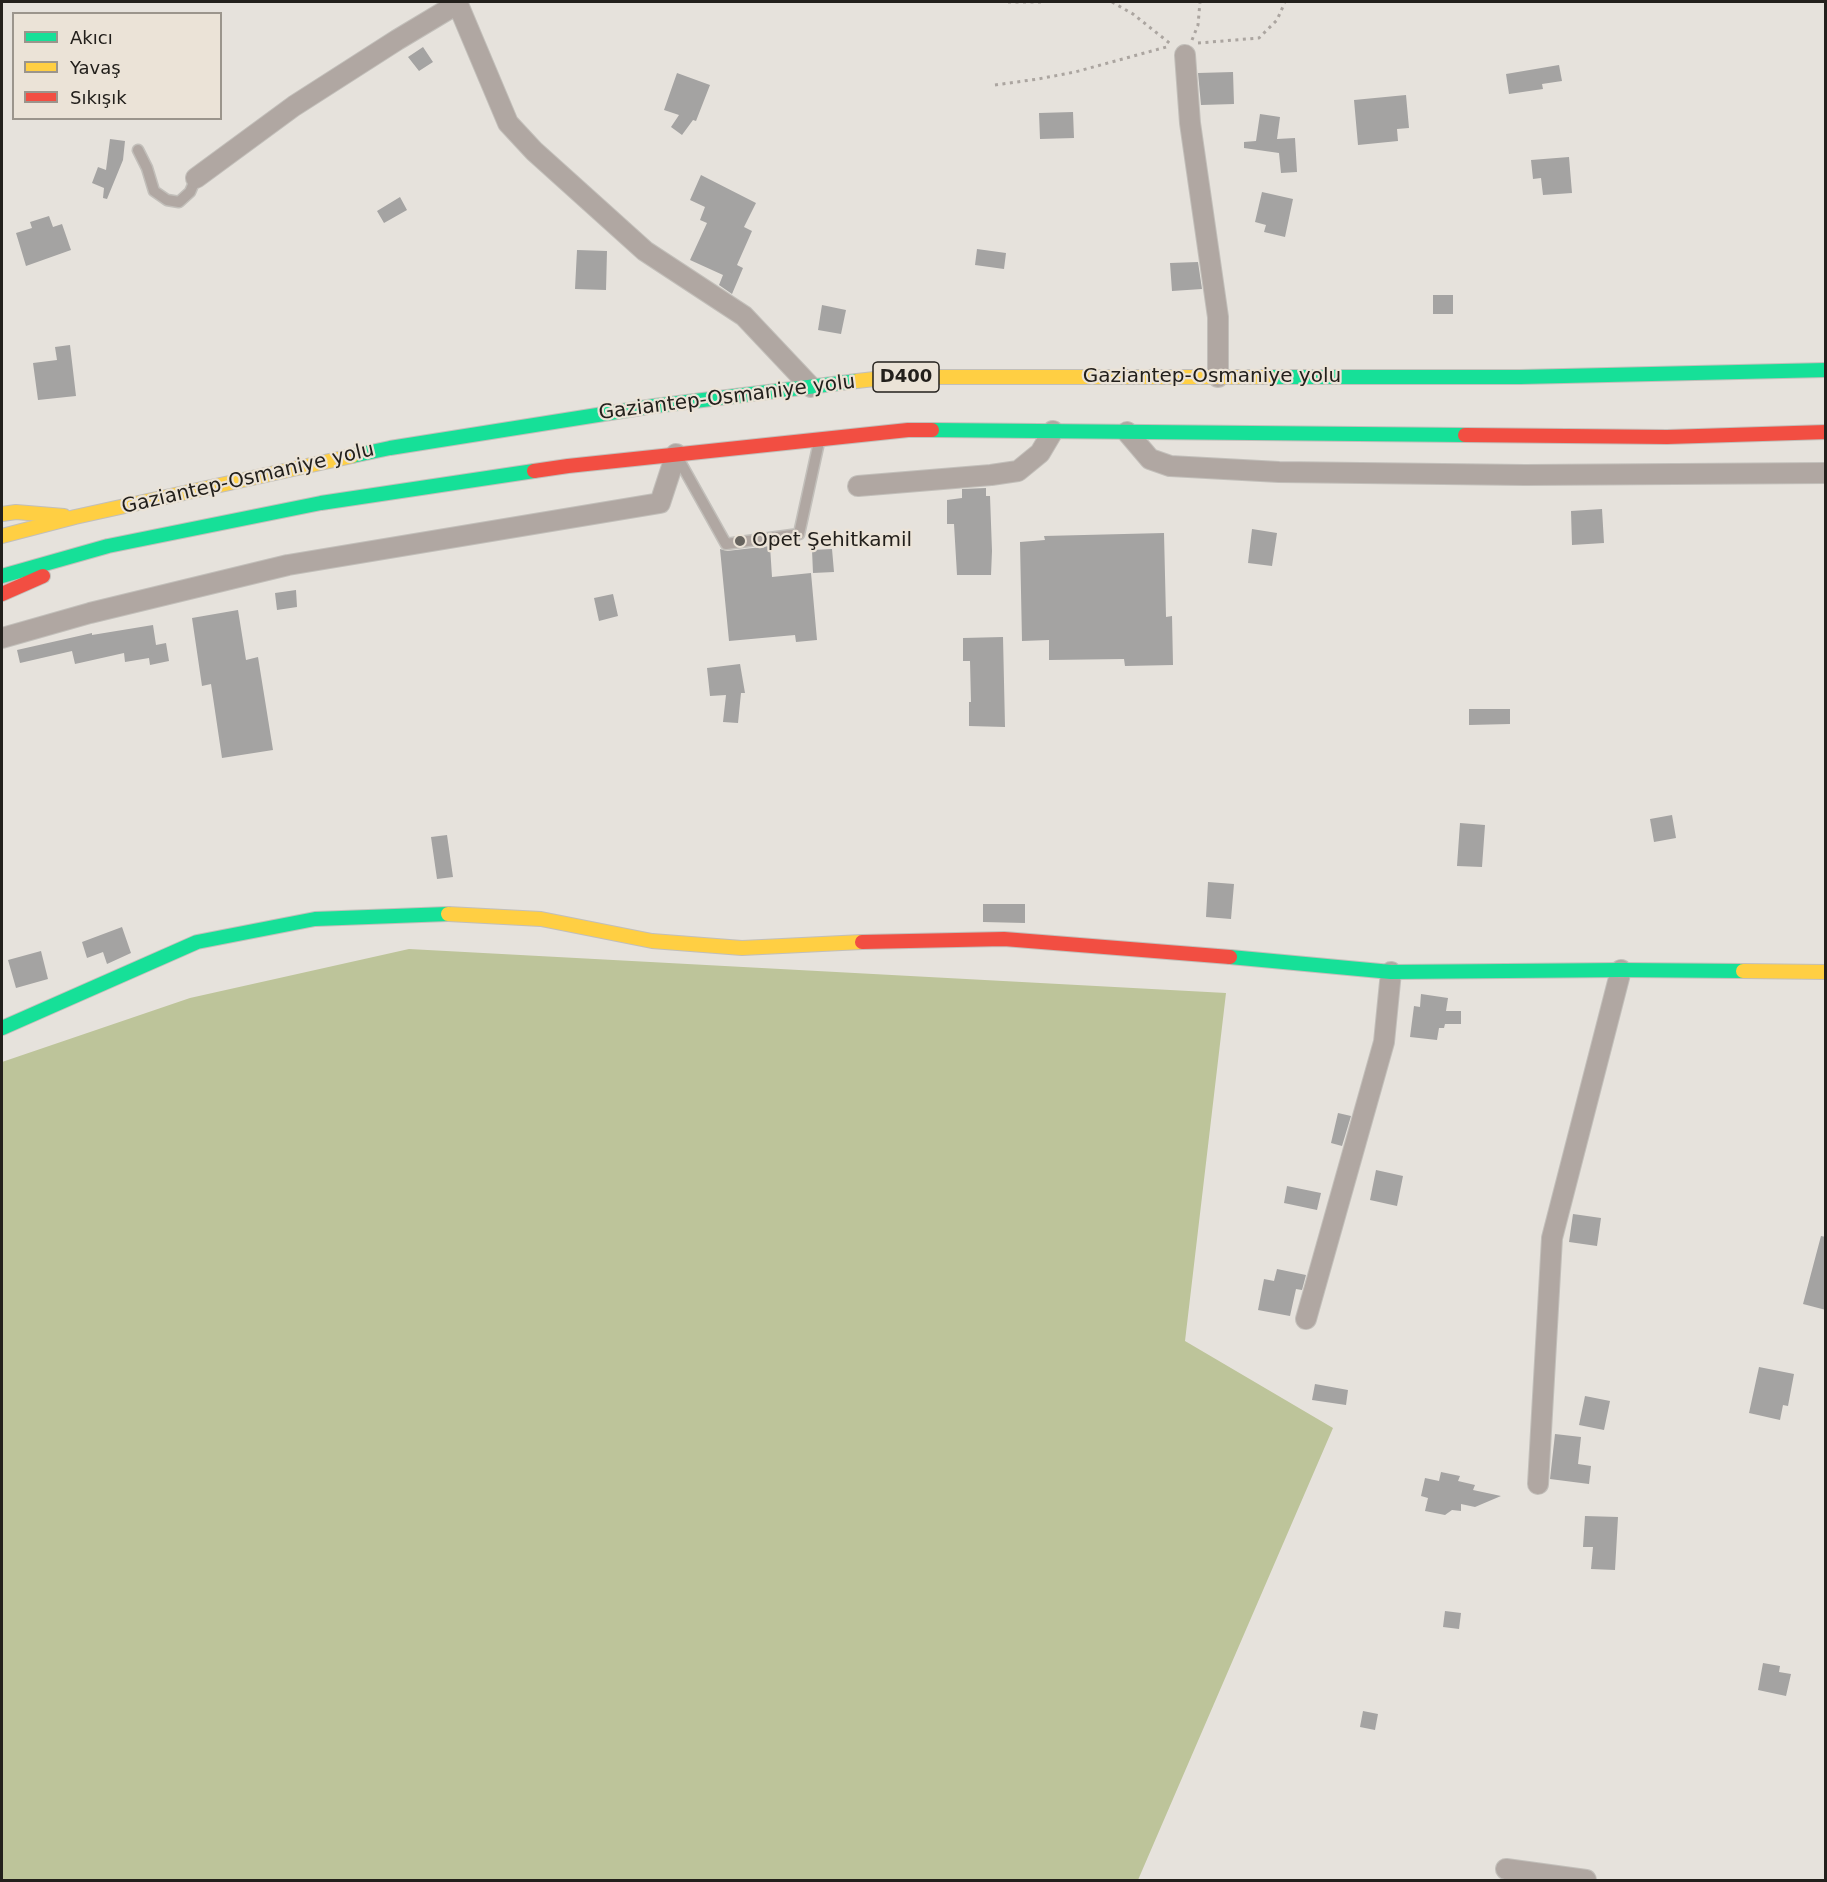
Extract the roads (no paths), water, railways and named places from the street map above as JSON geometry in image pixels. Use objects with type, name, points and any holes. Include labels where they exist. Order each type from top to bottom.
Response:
[{"type":"main road","name":"Gaziantep-Osmaniye yolu","points":[[2,536],[390,448],[654,406],[892,377],[1520,377],[1826,370]]},
{"type":"main road","name":"Gaziantep-Osmaniye yolu","points":[[2,576],[108,546],[321,503],[568,466],[908,430],[1667,437],[1826,432]]},
{"type":"main road","points":[[2,514],[16,512],[75,518]]},
{"type":"main road","points":[[2,594],[108,546]]},
{"type":"main road","points":[[2,1028],[197,942],[315,919],[442,914],[541,919],[652,941],[742,948],[1004,939],[1391,972],[1621,970],[1826,972]]},
{"type":"street","points":[[196,178],[294,106],[457,3],[508,123],[534,151],[645,251],[744,316],[811,387]]},
{"type":"street","points":[[1179,50],[1218,317],[1218,377]]},
{"type":"street","points":[[858,486],[1018,471],[1040,453],[1053,431]]},
{"type":"street","points":[[1127,432],[1150,459],[1170,466],[1279,472],[1826,473]]},
{"type":"street","points":[[2,638],[90,613],[288,565],[660,502],[676,454]]},
{"type":"street","points":[[1538,1484],[1552,1238],[1621,970]]},
{"type":"street","points":[[1306,1319],[1384,1042],[1391,972]]},
{"type":"street","points":[[1506,1869],[1586,1881]]},
{"type":"lane","points":[[138,150],[147,168],[154,191],[167,201],[179,202],[190,192],[196,178]]},
{"type":"lane","points":[[676,454],[726,544],[799,534],[820,439]]},
{"type":"place","name":"Opet Şehitkamil","points":[[740,541]]}]
